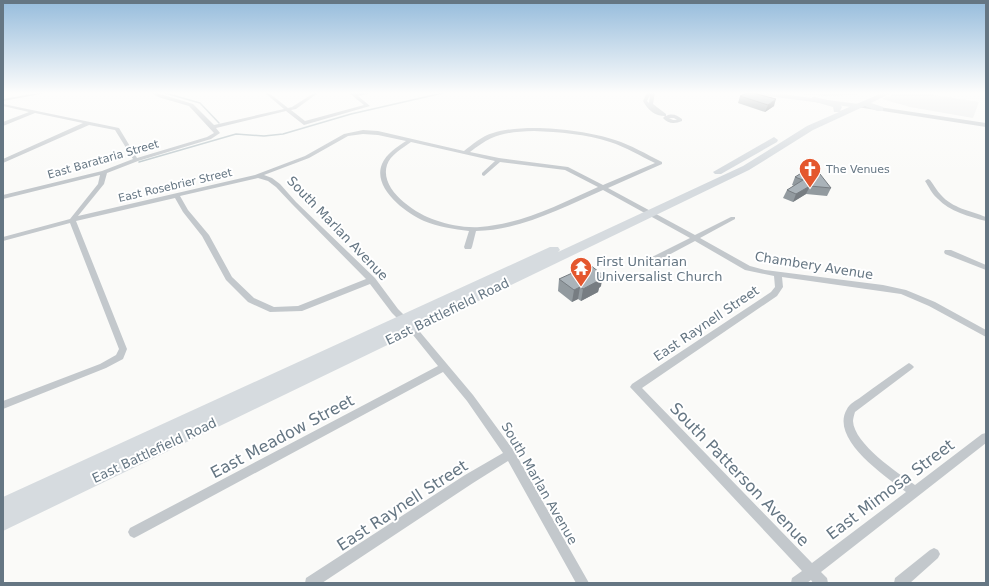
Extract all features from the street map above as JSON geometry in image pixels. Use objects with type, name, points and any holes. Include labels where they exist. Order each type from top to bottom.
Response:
[{"type":"main road","name":"East Battlefield Road","points":[[647,211],[723,170],[782,135],[814,120]]},
{"type":"main road","name":"East Battlefield Road","points":[[3,522],[407,324],[647,211],[746,168],[810,128],[825,120]]},
{"type":"main road","name":"East Battlefield Road","points":[[3,506],[407,324]]},
{"type":"street","points":[[3,124],[12,120]]},
{"type":"street","points":[[75,120],[116,129],[136,160]]},
{"type":"street","points":[[207,120],[213,126],[238,120]]},
{"type":"street","points":[[951,120],[986,126]]},
{"type":"street","points":[[3,161],[88,123]]},
{"type":"street","name":"East Barataria Street","points":[[3,197],[104,172],[136,160],[209,138],[217,134],[213,126]]},
{"type":"street","points":[[410,140],[389,156],[384,165],[383,175],[386,186],[395,197],[419,216],[450,225],[473,228],[509,224],[530,218],[660,163],[607,139],[582,134],[526,129],[504,131],[494,134],[466,152]]},
{"type":"street","name":"Chambery Avenue","points":[[346,135],[363,132],[378,132],[499,160],[566,168],[647,211],[748,268],[778,274],[903,292],[932,304],[986,334]]},
{"type":"street","name":"East Rosebrier Street","points":[[3,239],[72,220],[257,176],[307,157],[346,135]]},
{"type":"street","points":[[484,174],[499,160]]},
{"type":"street","points":[[3,405],[103,366],[120,357],[123,349],[72,220],[101,184],[104,172]]},
{"type":"street","name":"South Marlan Avenue","points":[[257,176],[268,177],[273,180],[293,202],[338,244],[372,280],[407,324],[445,367],[484,416],[510,454],[583,583]]},
{"type":"street","points":[[928,181],[944,201],[957,208],[986,219]]},
{"type":"street","points":[[177,196],[185,211],[205,235],[229,278],[251,300],[272,310],[299,309],[372,280]]},
{"type":"street","points":[[645,264],[733,218]]},
{"type":"street","points":[[468,248],[473,228]]},
{"type":"street","points":[[948,252],[986,268]]},
{"type":"street","name":"East Raynell Street","points":[[635,387],[774,294],[779,287],[778,274]]},
{"type":"street","name":"East Meadow Street","points":[[134,532],[445,367]]},
{"type":"street","points":[[909,367],[851,410],[847,421],[853,437],[862,449],[915,492]]},
{"type":"street","name":"South Patterson Avenue","points":[[635,387],[822,583]]},
{"type":"street","name":"East Mimosa Street","points":[[797,583],[986,437]]},
{"type":"street","name":"East Raynell Street","points":[[311,583],[469,479],[510,454]]},
{"type":"street","points":[[900,583],[934,554]]},
{"type":"building","points":[[803,172],[808,174],[820,174],[831,188],[810,186],[796,194],[787,190],[803,180],[795,177]]},
{"type":"building","points":[[590,265],[603,275],[597,278],[600,280],[583,289],[580,287],[574,290],[559,279]]},
{"type":"waterway","points":[[139,162],[236,134],[264,136],[283,134],[329,120]]},
{"type":"place","name":"The Venues","points":[[810,188]]},
{"type":"place","name":"First Unitarian Universalist Church","points":[[581,288]]}]
